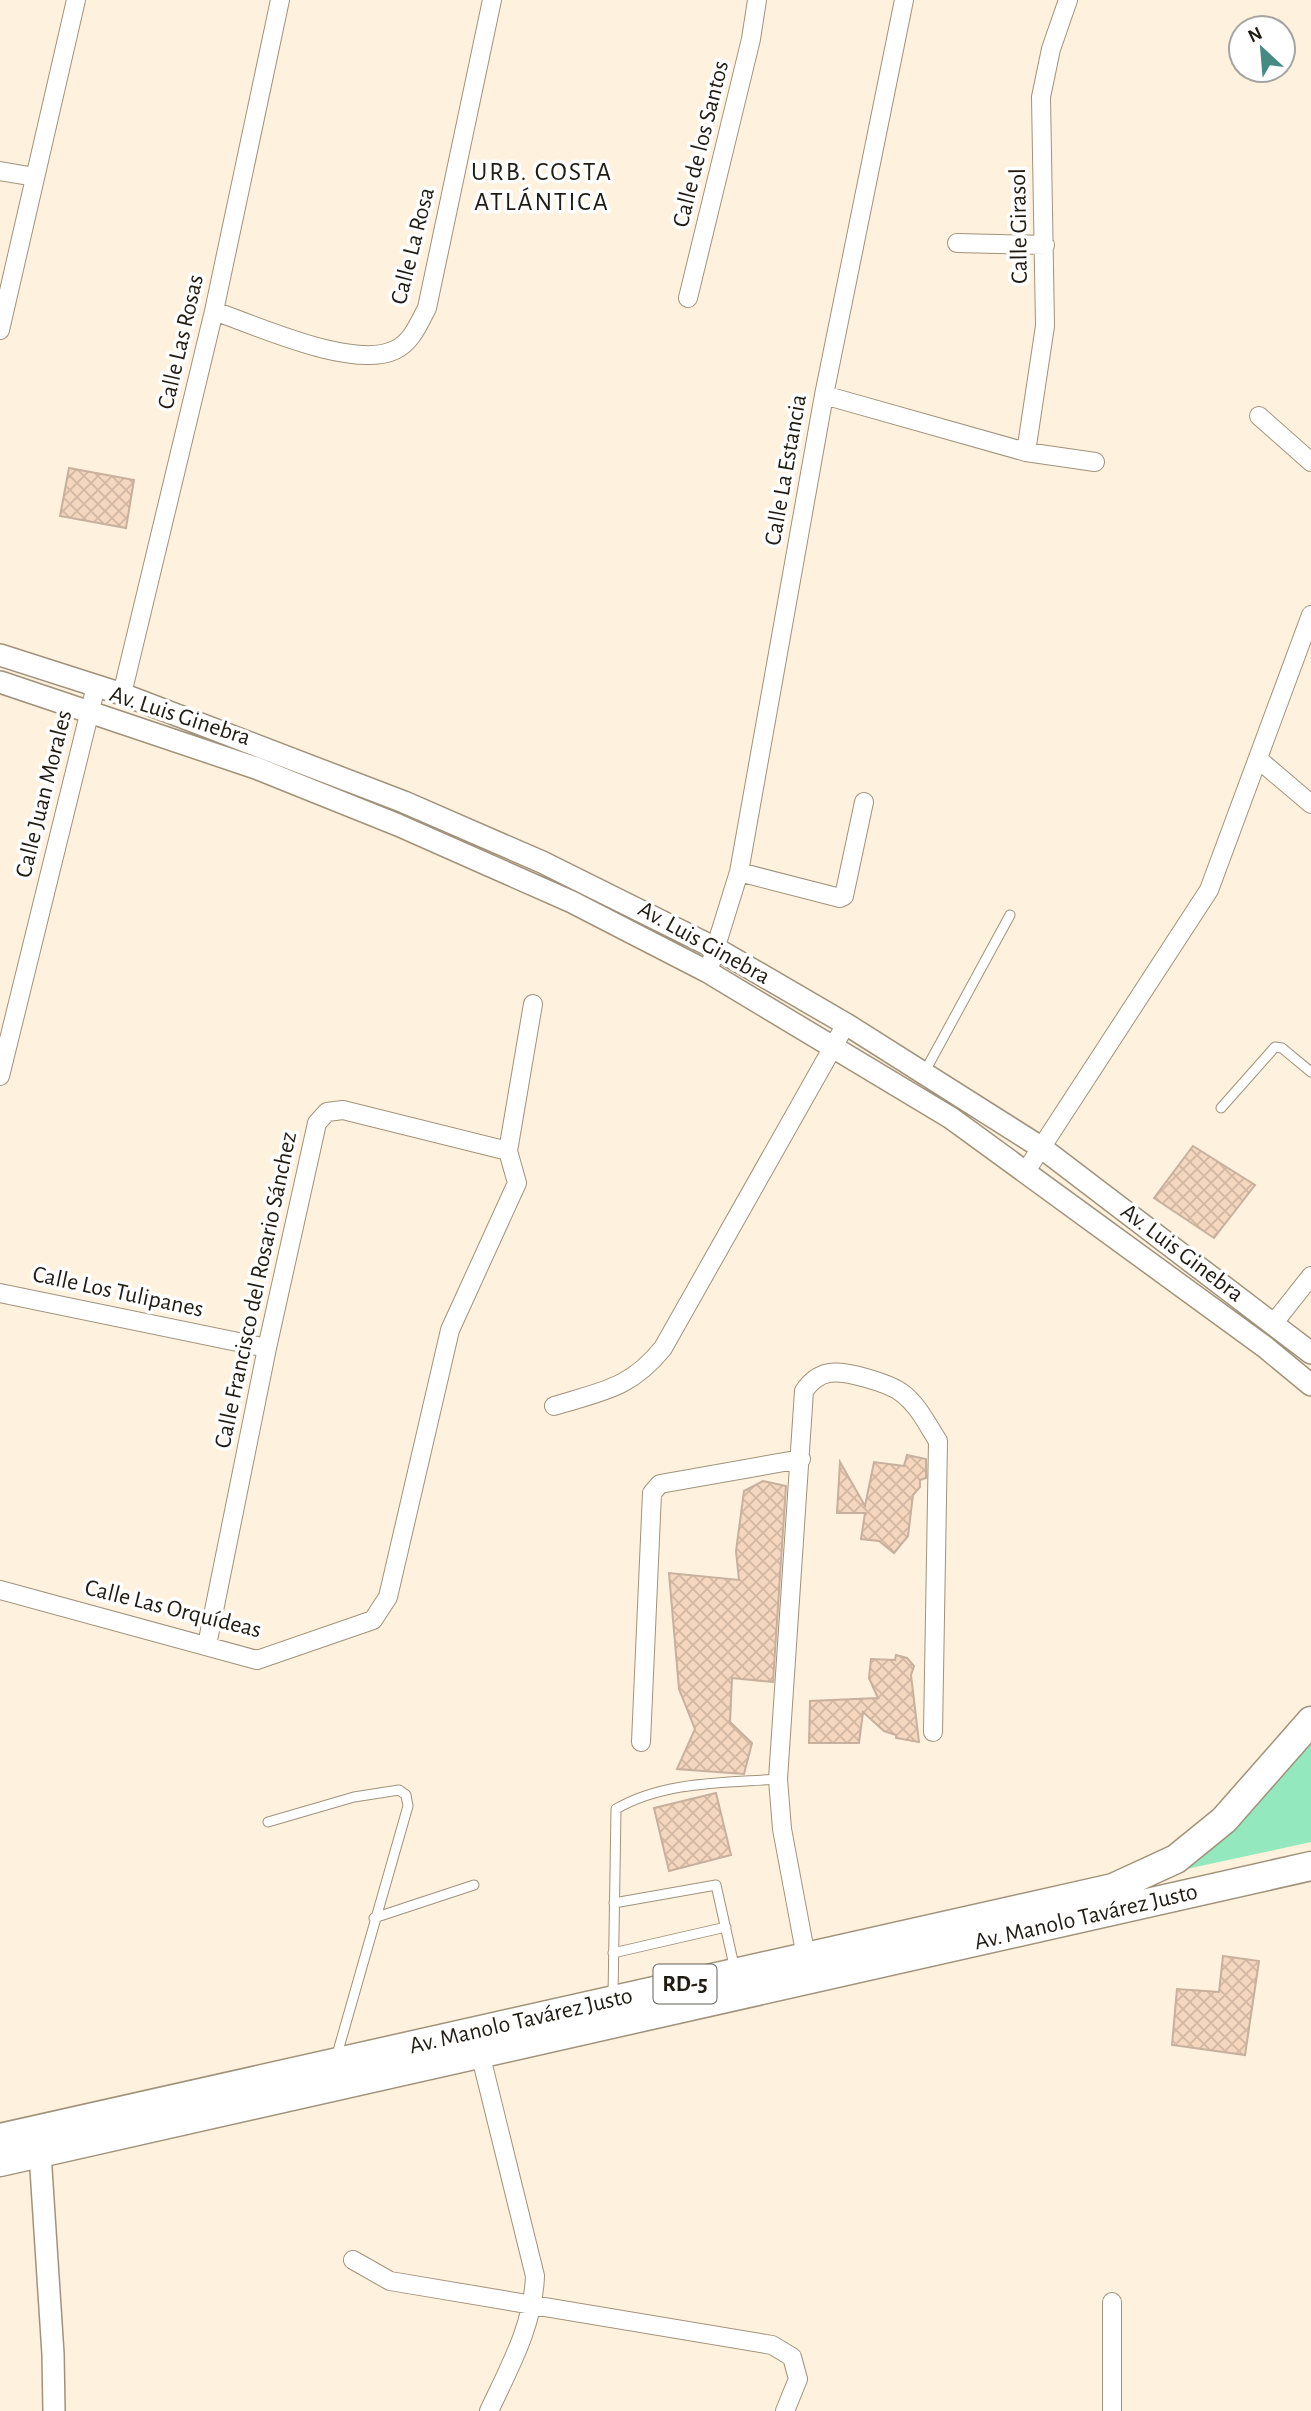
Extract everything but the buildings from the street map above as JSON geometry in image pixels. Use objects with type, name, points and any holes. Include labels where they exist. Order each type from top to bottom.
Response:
[{"type":"main road","name":"Av. Manolo Tavárez Justo","points":[[0,2162],[39,2141],[334,2063],[1114,1888],[1176,1859],[1224,1820],[1311,1721]]},
{"type":"main road","name":"Av. Manolo Tavárez Justo","points":[[0,2138],[39,2141],[480,2053],[1311,1866]]},
{"type":"street","points":[[0,330],[76,0]]},
{"type":"street","name":"Calle Las Rosas","points":[[122,694],[214,311],[280,0]]},
{"type":"street","name":"Calle La Rosa","points":[[214,311],[346,355],[370,357],[397,350],[413,335],[427,308],[492,0]]},
{"type":"street","name":"Calle de los Santos","points":[[688,298],[751,39],[757,0]]},
{"type":"street","name":"Calle La Estancia","points":[[708,972],[718,949],[739,872],[824,395],[904,0]]},
{"type":"street","name":"Calle Girasol","points":[[1026,452],[1045,326],[1041,97],[1051,49],[1068,0]]},
{"type":"street","points":[[0,171],[35,177]]},
{"type":"street","points":[[957,243],[1045,245]]},
{"type":"street","points":[[824,395],[1026,452],[1095,463]]},
{"type":"street","points":[[1259,416],[1311,462]]},
{"type":"street","points":[[1026,1171],[1209,890],[1234,830],[1311,615]]},
{"type":"street","name":"Av. Luis Ginebra","points":[[0,655],[122,694],[404,802],[542,862],[718,949],[846,1024],[1042,1148],[1311,1353]]},
{"type":"street","name":"Av. Luis Ginebra","points":[[0,682],[256,768],[398,825],[572,902],[708,972],[951,1118],[1254,1339],[1311,1385]]},
{"type":"street","name":"Calle Juan Morales","points":[[0,1076],[7,1019],[96,686]]},
{"type":"street","points":[[1258,759],[1311,804]]},
{"type":"street","points":[[739,872],[840,898],[844,896],[863,803]]},
{"type":"street","points":[[508,1151],[533,1004]]},
{"type":"street","points":[[554,1406],[625,1384],[645,1370],[663,1348],[846,1024]]},
{"type":"street","name":"Calle Francisco del Rosario Sánchez","points":[[206,1645],[267,1348],[317,1123],[327,1112],[342,1110],[508,1151]]},
{"type":"street","name":"Calle Las Orquídeas","points":[[0,1590],[257,1660],[373,1620],[388,1597],[450,1330],[517,1183],[508,1151]]},
{"type":"street","points":[[1273,1324],[1311,1276]]},
{"type":"street","name":"Calle Los Tulipanes","points":[[0,1293],[267,1348]]},
{"type":"street","points":[[806,1957],[782,1829],[778,1779],[804,1391],[810,1382],[832,1372],[885,1383],[902,1393],[916,1407],[938,1441],[933,1732]]},
{"type":"street","points":[[641,1742],[652,1493],[660,1484],[801,1459]]},
{"type":"street","points":[[480,2053],[535,2276],[534,2305],[528,2326],[489,2411]]},
{"type":"street","points":[[39,2141],[54,2411]]},
{"type":"street","points":[[353,2260],[390,2281],[772,2345],[792,2357],[797,2379],[785,2411]]},
{"type":"street","points":[[1112,2302],[1112,2411]]},
{"type":"lane","points":[[924,1073],[1010,915]]},
{"type":"lane","points":[[1221,1108],[1275,1047],[1282,1048],[1311,1072]]},
{"type":"lane","points":[[613,2000],[616,1809],[639,1795],[688,1786],[778,1779]]},
{"type":"lane","points":[[268,1822],[355,1797],[399,1790],[406,1795],[408,1806],[334,2063]]},
{"type":"lane","points":[[374,1918],[474,1885]]},
{"type":"lane","points":[[614,1903],[716,1885],[736,1973]]},
{"type":"lane","points":[[614,1953],[726,1927]]},
{"type":"green space","points":[[1311,1739],[1311,1842],[1182,1870]]},
{"type":"district","name":"URB. COSTA ATLÁNTICA","points":[[542,187]]}]
